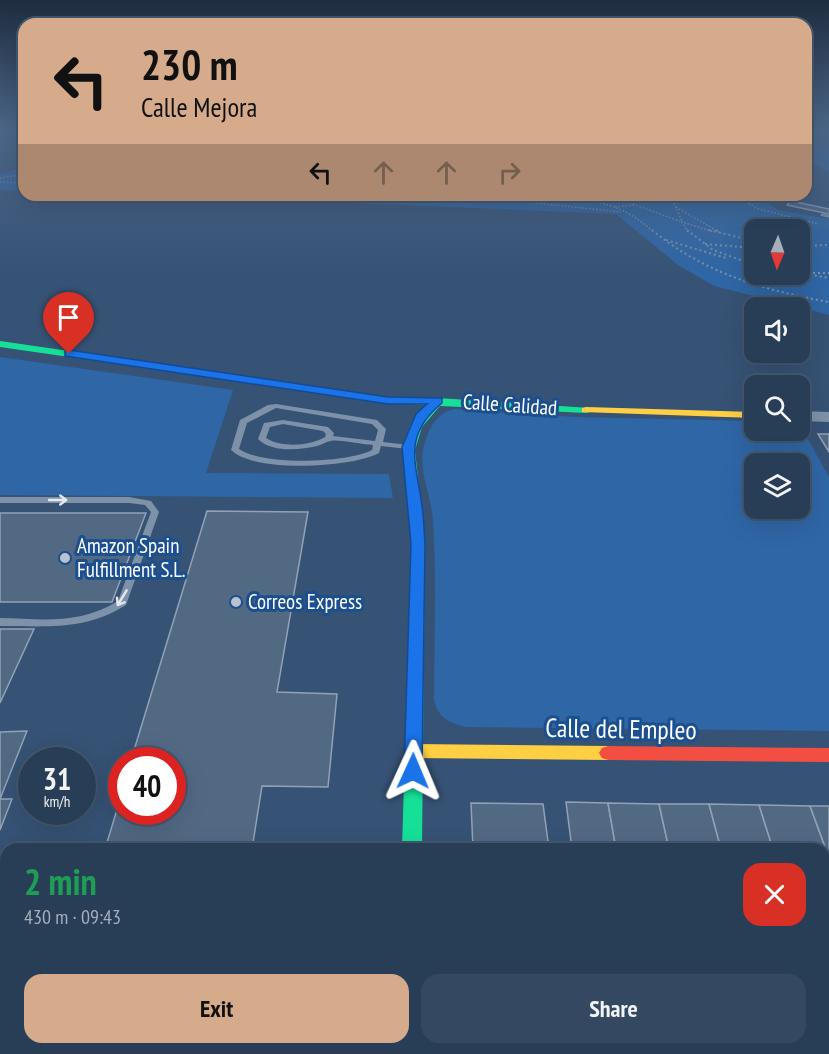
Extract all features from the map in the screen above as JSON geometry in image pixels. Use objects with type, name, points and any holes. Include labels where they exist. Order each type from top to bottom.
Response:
[{"type":"street","points":[[0,344],[388,400],[438,400]]},
{"type":"street","name":"Calle Calidad","points":[[412,843],[418,544],[408,447],[422,414],[438,400],[578,409],[744,415]]},
{"type":"street","points":[[810,416],[829,417]]},
{"type":"street","name":"Calle del Empleo","points":[[413,751],[829,755]]},
{"type":"lane","points":[[276,406],[374,422],[382,429],[378,444],[376,451],[369,454],[338,461],[256,460],[237,454],[235,450],[243,422],[276,406]]},
{"type":"lane","points":[[329,438],[330,433],[325,429],[283,422],[267,425],[262,439],[270,445],[314,446],[329,438],[408,447]]},
{"type":"lane","points":[[0,500],[129,500],[148,503],[155,512],[122,603],[111,611],[72,623],[0,622]]},
{"type":"path","points":[[0,182],[18,183]]},
{"type":"path","points":[[422,201],[526,202],[624,212]]},
{"type":"path","points":[[574,201],[615,207],[637,205]]},
{"type":"path","points":[[625,201],[682,222],[744,239]]},
{"type":"path","points":[[672,201],[684,228],[704,244],[744,261]]},
{"type":"path","points":[[744,201],[759,209],[797,219]]},
{"type":"path","points":[[615,207],[684,255],[721,275],[748,285],[829,302]]},
{"type":"path","points":[[676,207],[730,237]]},
{"type":"path","points":[[810,222],[819,224]]},
{"type":"path","points":[[662,238],[744,262]]},
{"type":"path","points":[[704,244],[744,247]]},
{"type":"path","points":[[810,246],[829,245]]},
{"type":"path","points":[[810,273],[829,273]]},
{"type":"path","points":[[810,275],[829,278]]},
{"type":"shaded area","points":[[0,177],[18,177],[18,191],[0,190]]},
{"type":"shaded area","points":[[308,201],[763,201],[779,210],[829,219],[829,315],[810,310],[810,297],[758,297],[714,286],[678,265],[616,214]]},
{"type":"shaded area","points":[[0,357],[233,390],[206,473],[389,474],[393,498],[0,495]]},
{"type":"shaded area","points":[[454,409],[576,417],[744,421],[744,441],[809,441],[829,477],[829,731],[466,727],[446,719],[438,711],[434,700],[434,544],[432,513],[422,459],[430,430],[442,415]]},
{"type":"building","points":[[791,201],[829,209],[829,214],[787,205]]},
{"type":"building","points":[[818,434],[829,434],[829,452]]},
{"type":"building","name":"Correos Express","points":[[207,511],[308,512],[277,692],[337,694],[328,787],[262,786],[253,843],[107,843],[112,825],[186,825],[186,747],[135,747]]},
{"type":"building","name":"Amazon Spain Fulfillment S.L.","points":[[0,513],[146,513],[112,602],[0,602]]},
{"type":"building","points":[[0,629],[34,629],[0,703]]},
{"type":"building","points":[[27,731],[21,747],[18,747],[18,754],[0,799],[0,732]]},
{"type":"building","points":[[0,799],[12,799],[0,830]]},
{"type":"building","points":[[566,802],[608,803],[615,843],[571,843]]},
{"type":"building","points":[[471,803],[543,804],[548,843],[473,843]]},
{"type":"building","points":[[608,803],[659,804],[668,843],[615,843]]},
{"type":"building","points":[[659,804],[709,804],[719,843],[668,843]]},
{"type":"building","points":[[709,804],[759,805],[771,843],[719,843]]},
{"type":"building","points":[[759,805],[810,806],[824,843],[771,843]]},
{"type":"building","points":[[810,806],[829,806],[829,843],[824,843]]},
{"type":"traffic: fast","points":[[0,344],[388,400],[586,410]]},
{"type":"traffic: fast","points":[[412,843],[418,544],[409,450],[416,426],[438,401]]},
{"type":"traffic: slow","points":[[586,410],[744,415]]},
{"type":"traffic: slow","points":[[413,751],[608,753]]},
{"type":"traffic: jam","points":[[608,753],[829,755]]},
{"type":"place","name":"Amazon Spain Fulfillment S.L.","points":[[65,558]]},
{"type":"place","name":"Correos Express","points":[[236,602]]},
{"type":"route","points":[[69,354],[388,400],[438,400],[422,414],[408,447],[407,457],[416,506],[418,544],[413,771]]}]
